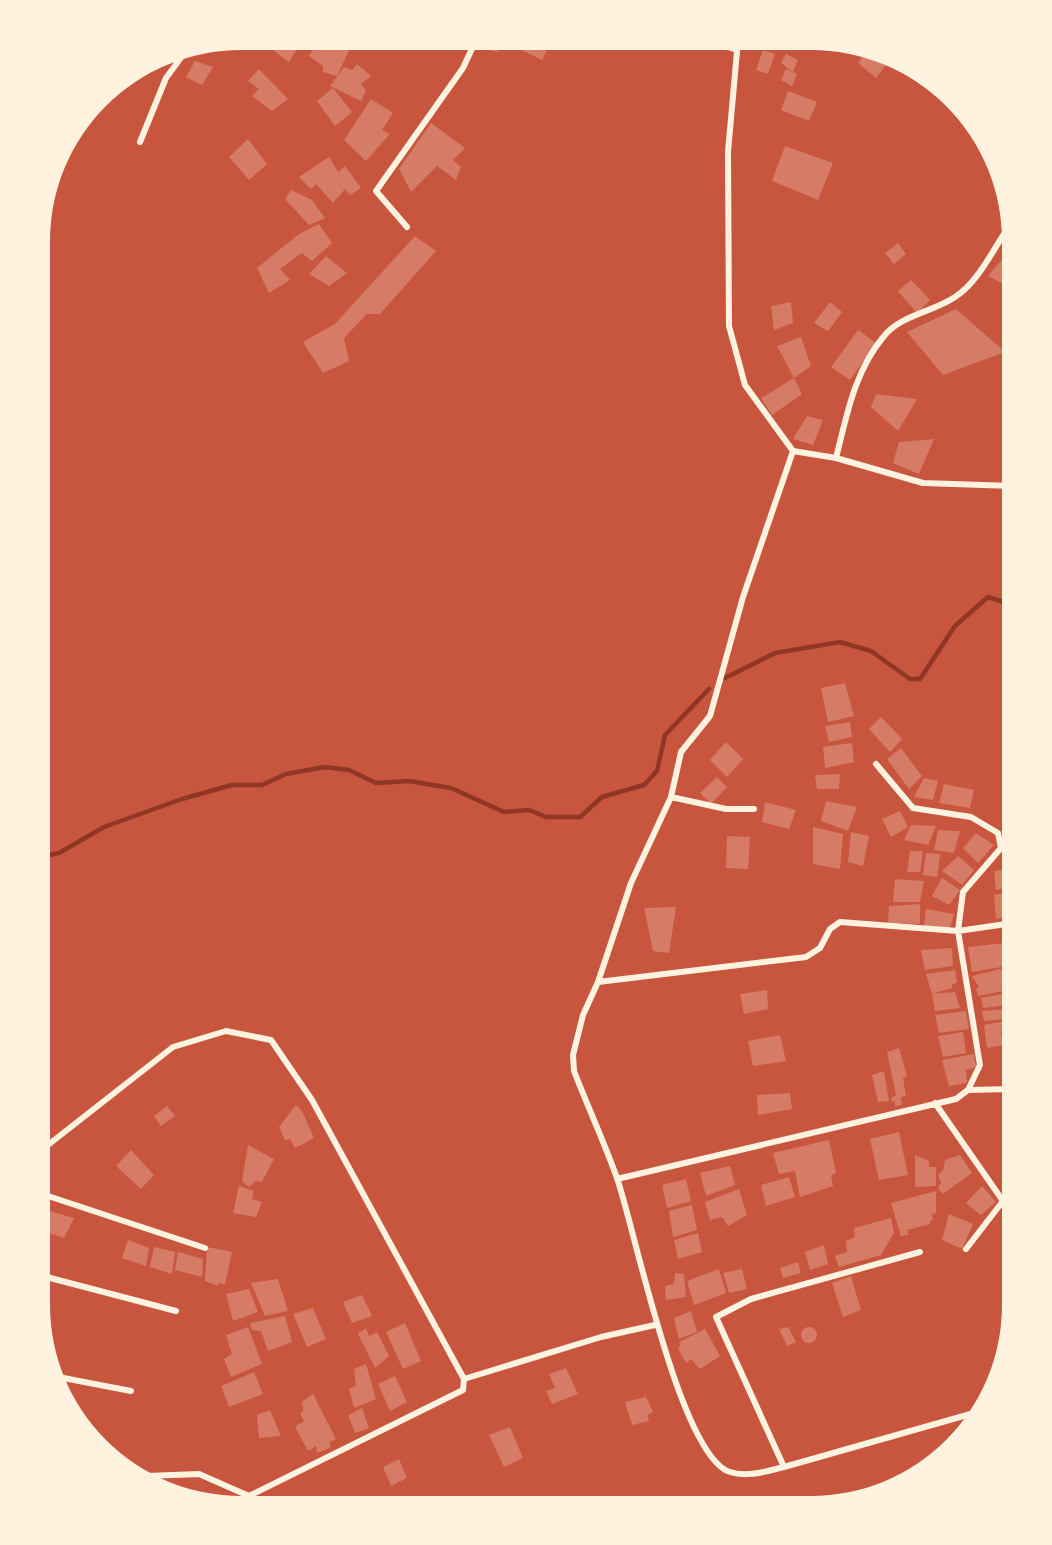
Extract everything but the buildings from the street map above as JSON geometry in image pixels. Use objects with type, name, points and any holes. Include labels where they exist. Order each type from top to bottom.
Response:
[{"type":"street","points":[[407,227],[376,191],[463,68],[472,50]]},
{"type":"street","points":[[737,50],[728,152],[729,326],[745,385],[793,451],[836,458],[923,483],[1002,486]]},
{"type":"street","points":[[140,142],[166,78],[179,60]]},
{"type":"street","points":[[836,458],[858,376],[884,336],[895,326],[956,297],[970,284],[1002,237]]},
{"type":"street","points":[[793,451],[743,597],[710,716],[681,752],[671,797],[631,883],[598,982],[583,1015],[573,1054],[574,1071],[617,1179],[655,1324],[685,1407],[709,1455],[729,1472],[754,1474],[967,1415]]},
{"type":"street","points":[[617,1179],[956,1099],[968,1090],[980,1065],[958,931],[963,892],[1001,848],[998,833],[971,817],[912,808],[876,764]]},
{"type":"street","points":[[671,797],[726,809],[754,809]]},
{"type":"street","points":[[598,982],[806,957],[820,948],[830,929],[840,922],[958,931],[1002,925]]},
{"type":"street","points":[[49,1144],[173,1047],[226,1031],[271,1040],[312,1101],[464,1379],[463,1390],[249,1496],[199,1474],[155,1476]]},
{"type":"street","points":[[968,1090],[1002,1089]]},
{"type":"street","points":[[935,1103],[1002,1198]]},
{"type":"street","points":[[49,1196],[205,1248]]},
{"type":"street","points":[[966,1249],[1002,1204]]},
{"type":"street","points":[[784,1467],[716,1317],[751,1299],[920,1252]]},
{"type":"street","points":[[49,1278],[176,1311]]},
{"type":"street","points":[[464,1379],[601,1337],[655,1324]]},
{"type":"street","points":[[65,1378],[131,1391]]},
{"type":"waterway","points":[[725,678],[775,653],[840,642],[871,651],[910,679],[920,679],[955,626],[988,597],[1002,601]]},
{"type":"waterway","points":[[49,855],[59,853],[104,827],[182,799],[232,785],[262,785],[286,774],[325,767],[349,770],[376,783],[409,781],[451,788],[504,812],[529,810],[546,817],[580,817],[602,797],[644,785],[657,771],[665,735],[709,689]]}]
